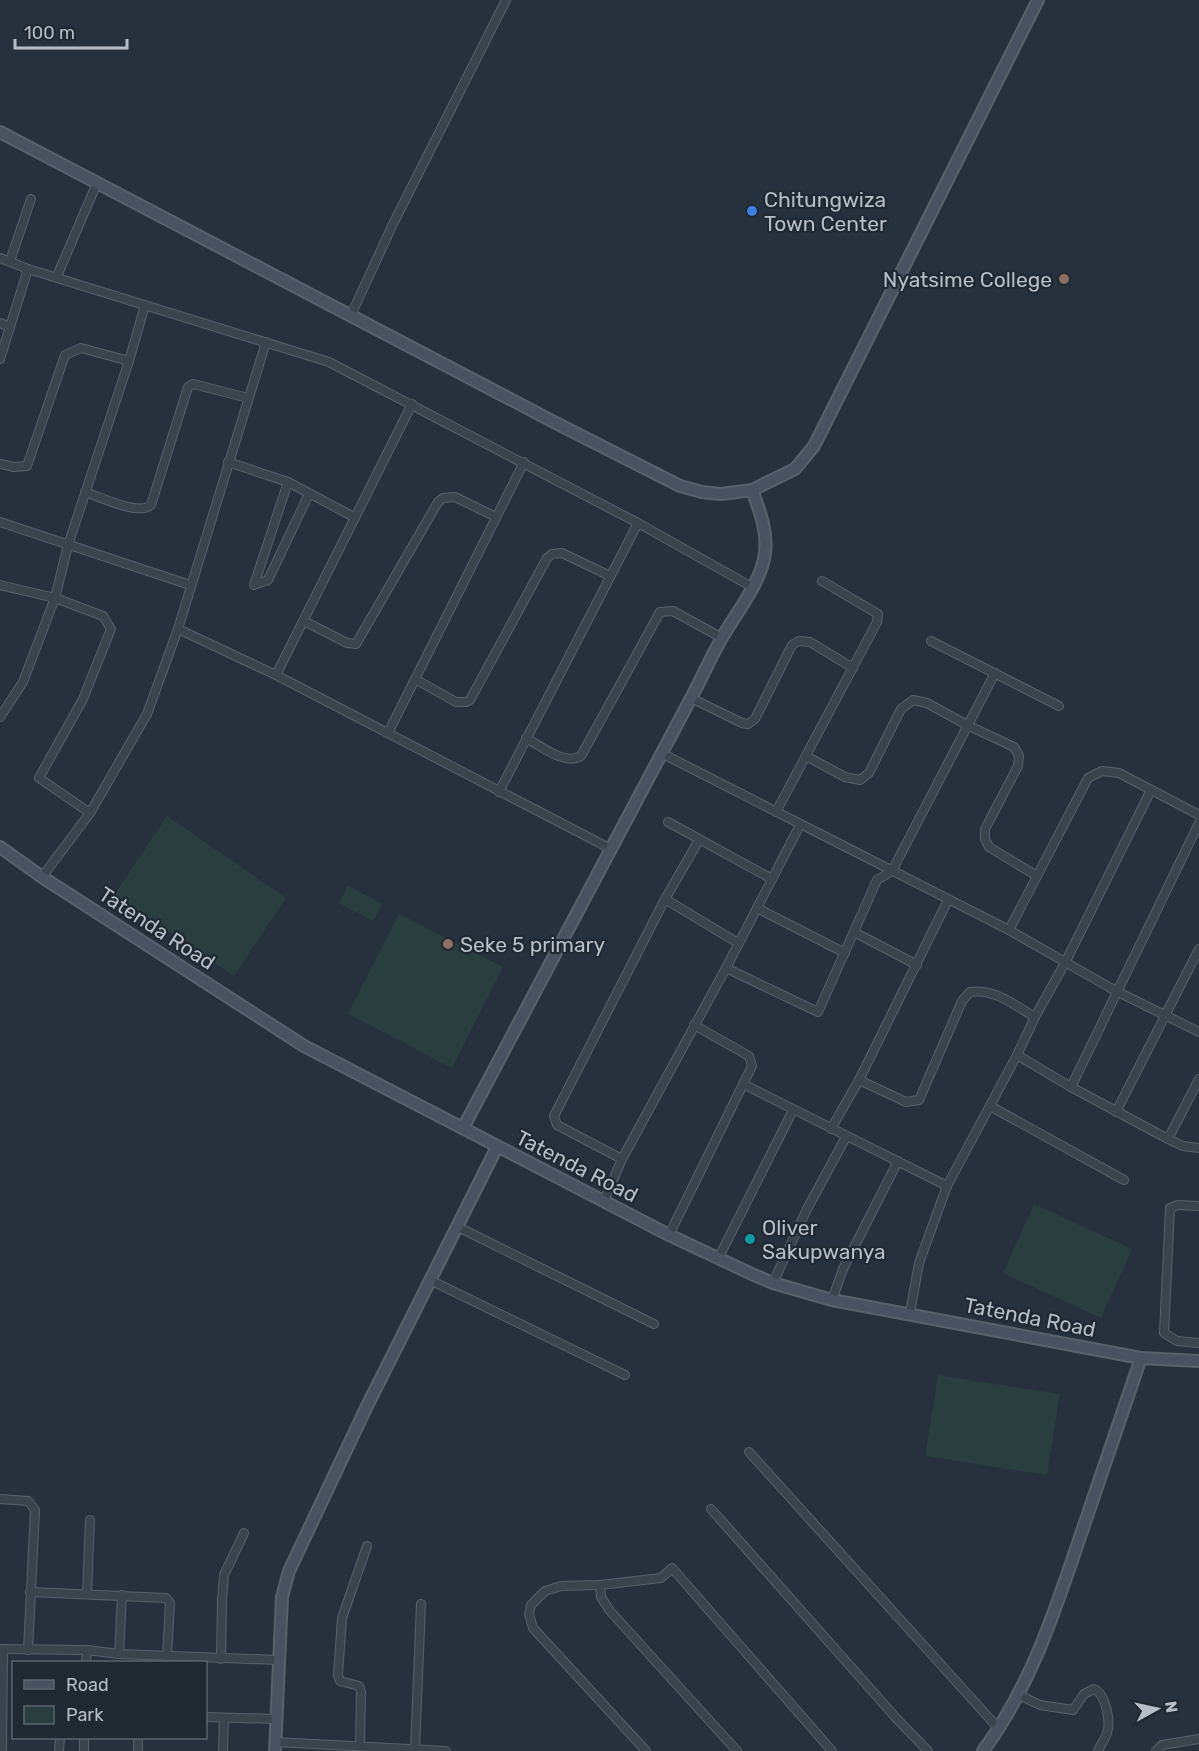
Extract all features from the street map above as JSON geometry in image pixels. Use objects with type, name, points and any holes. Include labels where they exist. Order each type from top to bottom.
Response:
[{"type":"street","points":[[351,315],[393,224],[506,0]]},
{"type":"street","points":[[0,132],[680,486],[721,494],[752,490],[795,469],[814,446],[1038,0]]},
{"type":"street","points":[[57,276],[97,183]]},
{"type":"street","points":[[10,261],[31,199]]},
{"type":"street","points":[[0,258],[28,269],[57,276],[329,362],[524,462],[752,587]]},
{"type":"street","points":[[0,359],[28,269]]},
{"type":"street","points":[[0,717],[23,682],[55,598],[68,545],[129,361],[145,305]]},
{"type":"street","points":[[0,323],[10,327]]},
{"type":"street","points":[[42,877],[90,813],[147,714],[178,629],[266,342]]},
{"type":"street","points":[[0,464],[14,468],[27,466],[66,355],[81,348],[129,361]]},
{"type":"street","points":[[85,492],[134,509],[147,509],[152,505],[188,387],[193,384],[248,398]]},
{"type":"street","points":[[276,675],[412,404]]},
{"type":"street","points":[[228,462],[288,482],[354,517]]},
{"type":"street","points":[[388,733],[524,462]]},
{"type":"street","points":[[288,482],[254,585],[268,580],[309,494]]},
{"type":"street","points":[[463,1128],[722,638],[752,587],[765,553],[765,537],[760,512],[752,490]]},
{"type":"street","points":[[304,621],[347,643],[356,644],[442,498],[455,497],[496,517]]},
{"type":"street","points":[[0,522],[190,585]]},
{"type":"street","points":[[499,792],[638,523]]},
{"type":"street","points":[[415,679],[456,702],[470,700],[547,558],[552,554],[562,553],[610,576]]},
{"type":"street","points":[[776,812],[877,622],[878,614],[822,581]]},
{"type":"street","points":[[0,585],[55,598],[103,616],[111,629],[83,699],[39,778],[90,813]]},
{"type":"street","points":[[526,738],[567,759],[576,759],[581,756],[660,612],[673,611],[722,638]]},
{"type":"street","points":[[178,629],[276,675],[611,849]]},
{"type":"street","points":[[692,698],[748,724],[755,719],[792,645],[799,640],[810,642],[853,668]]},
{"type":"street","points":[[931,641],[1059,706]]},
{"type":"street","points":[[726,968],[818,1012],[877,880],[892,871],[994,673]]},
{"type":"street","points":[[806,756],[845,777],[860,780],[869,773],[901,709],[913,700],[927,703],[966,725],[1014,747],[1019,756],[1018,766],[985,829],[985,839],[989,847],[1037,876]]},
{"type":"street","points":[[661,753],[1009,930],[1116,991],[1199,1032]]},
{"type":"street","points":[[1009,930],[1088,778],[1102,771],[1119,773],[1199,815]]},
{"type":"street","points":[[910,1313],[919,1263],[947,1186],[1066,962],[1151,790]]},
{"type":"street","points":[[668,822],[772,879]]},
{"type":"street","points":[[1071,1087],[1199,823]]},
{"type":"street","points":[[604,1201],[622,1159],[726,968],[800,825]]},
{"type":"street","points":[[622,1159],[556,1125],[554,1116],[665,899],[699,840]]},
{"type":"street","name":"Tatenda Road","points":[[0,847],[42,877],[304,1046],[669,1235],[773,1283],[832,1300],[1141,1358],[1199,1361]]},
{"type":"street","points":[[665,899],[738,943]]},
{"type":"street","points":[[831,1129],[859,1080],[948,900]]},
{"type":"street","points":[[757,908],[845,953]]},
{"type":"street","points":[[854,932],[917,965]]},
{"type":"street","points":[[1116,1112],[1199,949]]},
{"type":"street","points":[[859,1080],[906,1102],[919,1100],[962,1001],[970,992],[981,990],[999,996],[1035,1017]]},
{"type":"street","points":[[669,1235],[752,1066],[751,1058],[694,1025]]},
{"type":"street","points":[[1017,1055],[1168,1139],[1184,1146],[1199,1148]]},
{"type":"street","points":[[1168,1139],[1199,1079]]},
{"type":"street","points":[[744,1084],[947,1186]]},
{"type":"street","points":[[990,1106],[1124,1179]]},
{"type":"street","points":[[718,1259],[793,1110]]},
{"type":"street","points":[[773,1283],[807,1209],[846,1137]]},
{"type":"street","points":[[446,1751],[360,1745],[336,1748],[275,1746],[282,1597],[289,1571],[327,1487],[498,1147]]},
{"type":"street","points":[[832,1300],[843,1269],[898,1161]]},
{"type":"street","points":[[1199,1206],[1178,1205],[1170,1208],[1164,1333],[1177,1341],[1199,1343]]},
{"type":"street","points":[[458,1227],[654,1324]]},
{"type":"street","points":[[430,1280],[625,1375]]},
{"type":"street","points":[[983,1751],[1019,1695],[1050,1627],[1141,1358]]},
{"type":"street","points":[[749,1452],[999,1729]]},
{"type":"street","points":[[0,1499],[28,1501],[35,1510],[28,1650]]},
{"type":"street","points":[[711,1509],[928,1751]]},
{"type":"street","points":[[87,1593],[90,1520]]},
{"type":"street","points":[[221,1659],[224,1575],[244,1533]]},
{"type":"street","points":[[360,1745],[361,1692],[359,1686],[340,1681],[338,1675],[342,1618],[367,1546]]},
{"type":"street","points":[[646,1751],[533,1628],[529,1614],[531,1605],[545,1591],[561,1586],[600,1585],[661,1578],[672,1568],[832,1751]]},
{"type":"street","points":[[600,1585],[601,1597],[610,1611],[737,1751]]},
{"type":"street","points":[[30,1592],[166,1598],[169,1600],[167,1656]]},
{"type":"street","points":[[119,1654],[122,1595]]},
{"type":"street","points":[[415,1749],[421,1604]]},
{"type":"street","points":[[2,1751],[1,1649],[87,1650],[142,1659],[167,1656],[278,1660]]},
{"type":"street","points":[[87,1650],[87,1661]]},
{"type":"street","points":[[1019,1695],[1040,1705],[1073,1710],[1084,1694],[1094,1689],[1100,1692],[1104,1698],[1108,1732],[1098,1751]]},
{"type":"street","points":[[207,1717],[276,1719]]},
{"type":"street","points":[[223,1751],[224,1718]]},
{"type":"street","points":[[1156,1751],[1162,1745],[1199,1739]]},
{"type":"green space","points":[[167,816],[286,898],[234,976],[114,895]]},
{"type":"green space","points":[[348,886],[382,904],[373,921],[339,903]]},
{"type":"green space","points":[[399,914],[503,967],[452,1068],[348,1014]]},
{"type":"green space","points":[[1034,1204],[1132,1249],[1101,1318],[1003,1273]]},
{"type":"green space","points":[[938,1375],[1060,1394],[1047,1475],[925,1456]]},
{"type":"place","name":"Chitungwiza Town Center","points":[[752,211]]},
{"type":"place","name":"Nyatsime College","points":[[1064,279]]},
{"type":"place","name":"Seke 5 primary","points":[[448,944]]},
{"type":"place","name":"Oliver Sakupwanya","points":[[750,1239]]}]
